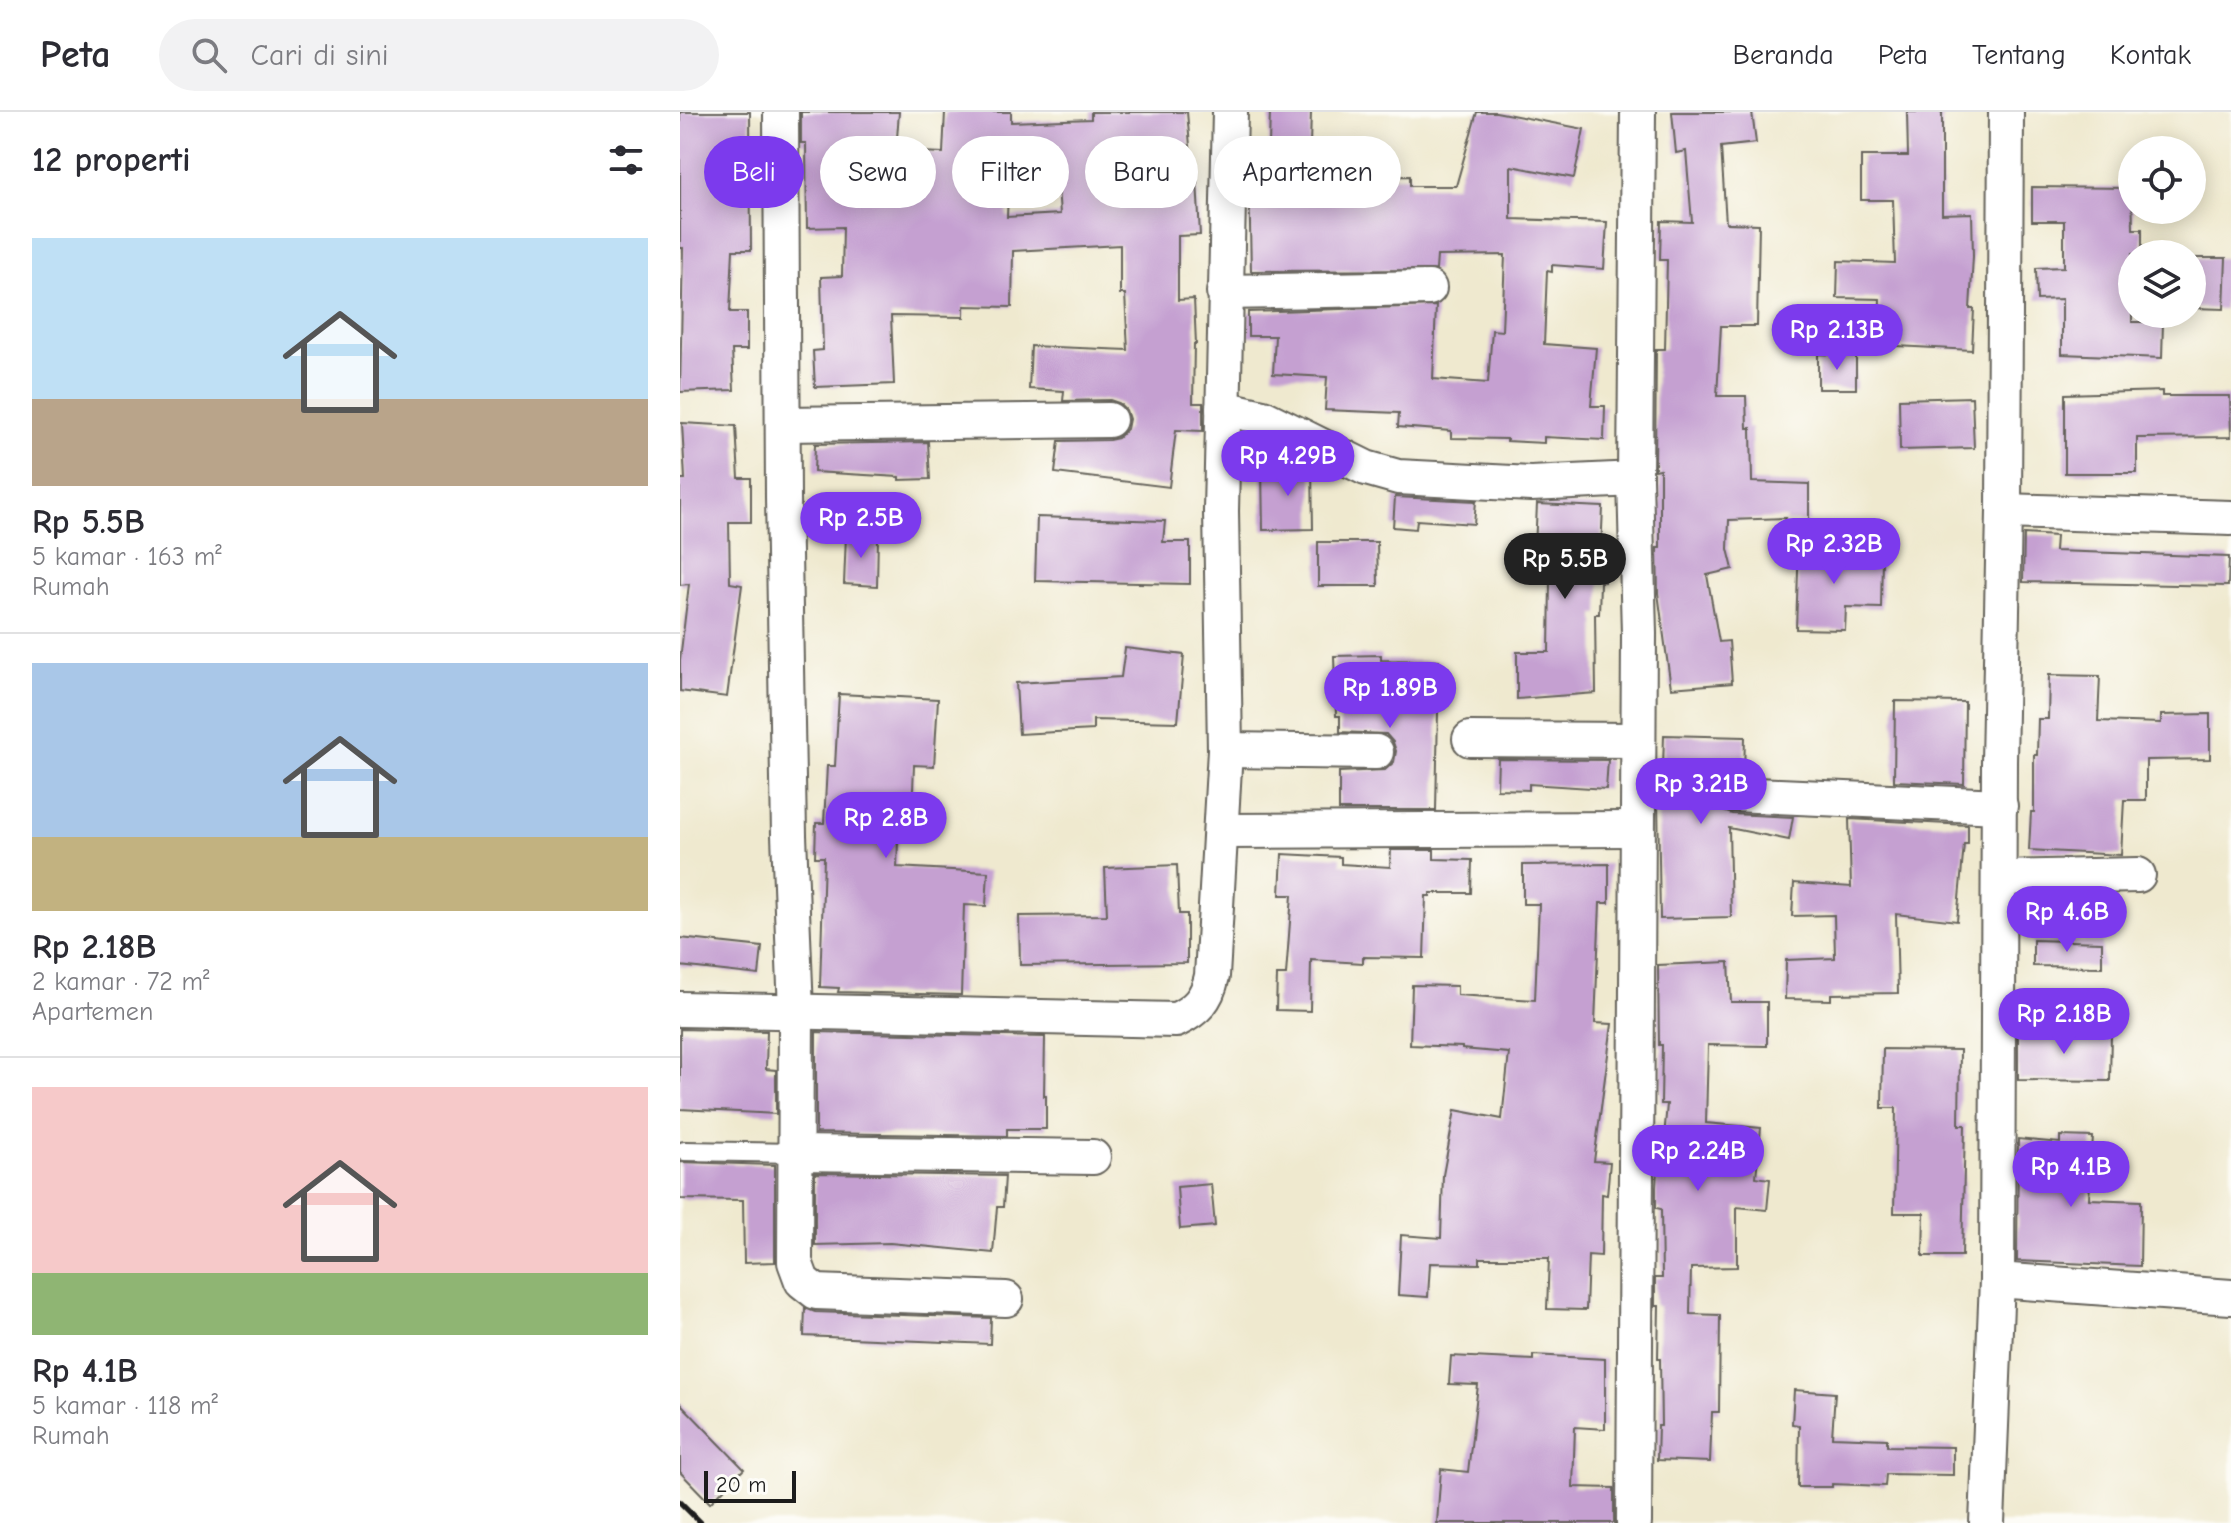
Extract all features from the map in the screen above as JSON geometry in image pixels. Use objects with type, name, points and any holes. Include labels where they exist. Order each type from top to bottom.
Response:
[{"type":"street","points":[[781,112],[789,835],[796,1011],[795,1262],[802,1281],[816,1292],[1006,1299]]},
{"type":"street","points":[[680,1009],[1176,1020],[1201,1005],[1210,987],[1225,750],[1221,511],[1230,112]]},
{"type":"street","points":[[1634,1523],[1639,634],[1635,479],[1638,112]]},
{"type":"street","points":[[1987,1523],[1997,1280],[2006,112]]},
{"type":"street","points":[[1224,292],[1429,288]]},
{"type":"street","points":[[1223,408],[1263,417],[1366,468],[1398,477],[1531,484],[1635,479]]},
{"type":"street","points":[[783,424],[1109,420]]},
{"type":"street","points":[[2004,511],[2231,518]]},
{"type":"street","points":[[1470,739],[1638,740]]},
{"type":"street","points":[[1225,750],[1376,752]]},
{"type":"street","points":[[1733,794],[2000,806]]},
{"type":"street","points":[[1221,831],[1637,829]]},
{"type":"street","points":[[2001,878],[2138,875]]},
{"type":"street","points":[[797,1153],[1093,1157]]},
{"type":"street","points":[[1997,1280],[2231,1297]]},
{"type":"lane","points":[[684,1151],[797,1153]]},
{"type":"building","points":[[680,112],[750,112],[750,136],[704,136],[704,208],[751,208],[751,250],[733,250],[730,312],[747,312],[747,350],[732,350],[734,390],[680,392],[683,248],[680,248]]},
{"type":"building","points":[[801,112],[899,112],[897,136],[820,136],[820,208],[936,208],[936,153],[943,153],[945,112],[1011,112],[1011,122],[1091,119],[1091,112],[1187,112],[1189,136],[1085,136],[1085,208],[1198,208],[1198,198],[1200,235],[1178,236],[1178,300],[1194,299],[1196,344],[1193,403],[1203,403],[1203,431],[1176,430],[1169,487],[1055,473],[1059,441],[1118,438],[1127,429],[1129,419],[1119,403],[1110,400],[1063,401],[1064,391],[1029,389],[1031,346],[1128,350],[1125,294],[1120,294],[1120,245],[1013,251],[1012,307],[964,306],[964,317],[891,316],[894,384],[815,387],[813,351],[823,350],[821,277],[842,276],[843,227],[807,228],[804,136],[801,136]]},
{"type":"building","points":[[1270,112],[1311,112],[1310,136],[1269,136]]},
{"type":"building","points":[[1477,112],[1496,112],[1584,129],[1574,178],[1511,166],[1511,219],[1607,222],[1604,269],[1552,265],[1552,272],[1547,271],[1544,344],[1596,348],[1591,406],[1605,406],[1604,440],[1544,437],[1544,443],[1451,438],[1451,431],[1398,427],[1399,413],[1325,410],[1327,377],[1273,374],[1275,336],[1248,336],[1248,312],[1436,306],[1433,379],[1488,383],[1492,330],[1502,331],[1505,255],[1437,256],[1436,270],[1251,271],[1250,208],[1401,208],[1401,176],[1410,176],[1410,186],[1456,186]]},
{"type":"building","points":[[1672,112],[1752,112],[1756,143],[1721,147],[1726,223],[1759,224],[1757,326],[1721,326],[1717,396],[1746,396],[1747,428],[1751,428],[1752,482],[1809,484],[1809,522],[1785,522],[1786,518],[1729,520],[1728,549],[1733,569],[1707,575],[1719,642],[1729,641],[1732,683],[1671,688],[1658,593],[1660,469],[1655,470],[1656,349],[1665,349],[1667,260],[1660,260],[1661,221],[1692,222],[1686,151],[1676,153]]},
{"type":"building","points":[[1907,112],[1942,112],[1942,214],[1972,213],[1972,350],[1878,345],[1880,299],[1837,298],[1838,261],[1895,263],[1893,200],[1861,200],[1861,156],[1908,156]]},
{"type":"building","points":[[2032,187],[2118,188],[2118,224],[2133,224],[2133,229],[2142,229],[2142,240],[2118,240],[2118,328],[2163,328],[2162,358],[2062,354],[2062,299],[2037,300],[2036,268],[2064,267],[2064,221],[2032,221]]},
{"type":"building","points":[[2206,258],[2226,258],[2224,309],[2206,308]]},
{"type":"building","points":[[1818,354],[1856,355],[1856,389],[1818,389]]},
{"type":"building","points":[[2162,391],[2162,396],[2230,396],[2231,437],[2137,438],[2137,473],[2065,473],[2065,394]]},
{"type":"building","points":[[1972,397],[1974,448],[1900,450],[1899,399]]},
{"type":"building","points":[[682,423],[736,426],[739,478],[751,478],[751,522],[729,522],[730,583],[742,585],[727,697],[680,691],[680,660],[689,584],[680,585],[680,479],[685,479]]},
{"type":"building","points":[[928,442],[930,479],[899,480],[899,477],[814,472],[815,444]]},
{"type":"building","points":[[1312,467],[1313,529],[1263,530],[1262,468]]},
{"type":"building","points":[[1395,497],[1476,501],[1474,524],[1417,520],[1416,529],[1393,527]]},
{"type":"building","points":[[1537,504],[1603,507],[1601,551],[1605,551],[1604,582],[1600,582],[1599,614],[1595,614],[1596,693],[1517,699],[1517,652],[1549,652],[1550,580],[1520,579],[1522,548],[1535,548]]},
{"type":"building","points":[[1037,517],[1165,521],[1163,542],[1190,542],[1190,584],[1035,581]]},
{"type":"building","points":[[2024,534],[2056,536],[2055,551],[2229,557],[2228,586],[2023,582]]},
{"type":"building","points":[[846,535],[878,536],[877,586],[844,584]]},
{"type":"building","points":[[1318,542],[1377,542],[1378,586],[1318,586]]},
{"type":"building","points":[[1799,543],[1848,544],[1847,558],[1882,559],[1881,608],[1846,607],[1845,630],[1796,629]]},
{"type":"building","points":[[1125,648],[1184,655],[1178,722],[1093,720],[1093,730],[1019,734],[1016,683],[1121,677]]},
{"type":"building","points":[[1381,655],[1381,660],[1439,661],[1436,810],[1339,810],[1339,772],[1385,770],[1394,762],[1396,751],[1386,734],[1340,732],[1340,716],[1336,716],[1334,656]]},
{"type":"building","points":[[2049,675],[2100,676],[2098,721],[2161,723],[2161,715],[2210,714],[2210,759],[2146,760],[2146,800],[2124,800],[2121,855],[2029,850],[2038,719],[2048,719]]},
{"type":"building","points":[[839,694],[938,699],[934,766],[914,765],[912,815],[899,814],[897,867],[988,872],[986,906],[964,905],[961,995],[838,992],[839,988],[820,987],[824,857],[815,857],[816,823],[824,823],[827,766],[835,766]]},
{"type":"building","points":[[1895,701],[1965,702],[1964,784],[1894,781]]},
{"type":"building","points":[[1664,735],[1745,737],[1744,774],[1725,776],[1717,783],[1713,794],[1716,804],[1732,814],[1793,817],[1789,840],[1729,828],[1731,917],[1660,919],[1658,799],[1662,799]]},
{"type":"building","points":[[1498,759],[1608,760],[1606,789],[1529,784],[1529,790],[1497,789]]},
{"type":"building","points":[[1849,819],[1968,825],[1957,921],[1896,914],[1898,993],[1831,994],[1831,1000],[1785,999],[1786,960],[1835,958],[1834,915],[1792,916],[1794,883],[1851,887]]},
{"type":"building","points":[[1391,850],[1434,850],[1434,859],[1472,860],[1471,893],[1430,893],[1426,896],[1424,958],[1363,957],[1363,963],[1311,960],[1310,1011],[1276,1010],[1277,975],[1286,975],[1292,895],[1280,895],[1282,854],[1341,857],[1341,864],[1390,867]]},
{"type":"building","points":[[1609,864],[1609,903],[1600,903],[1595,1023],[1612,1024],[1594,1161],[1610,1162],[1607,1195],[1602,1194],[1601,1256],[1588,1255],[1586,1310],[1547,1309],[1549,1258],[1480,1258],[1480,1264],[1430,1263],[1428,1297],[1398,1295],[1401,1235],[1441,1238],[1443,1175],[1455,1110],[1502,1119],[1509,1053],[1410,1045],[1412,985],[1457,986],[1457,995],[1535,1000],[1539,904],[1523,904],[1523,865]]},
{"type":"building","points":[[1177,865],[1179,914],[1187,914],[1187,963],[1020,965],[1019,916],[1107,915],[1105,868]]},
{"type":"building","points":[[680,938],[762,947],[759,975],[680,966]]},
{"type":"building","points":[[2033,940],[2102,942],[2102,967],[2033,966]]},
{"type":"building","points":[[1729,962],[1731,1002],[1767,1002],[1767,1046],[1708,1045],[1706,1123],[1761,1128],[1756,1177],[1770,1179],[1767,1210],[1737,1207],[1737,1267],[1691,1268],[1690,1314],[1720,1315],[1719,1412],[1712,1412],[1710,1462],[1657,1460],[1658,1426],[1661,1426],[1659,1306],[1655,1306],[1655,1278],[1662,1278],[1661,1209],[1656,1208],[1656,1187],[1657,1170],[1661,1170],[1667,1104],[1661,1104],[1658,965]]},
{"type":"building","points":[[680,1029],[767,1031],[766,1069],[776,1070],[776,1114],[680,1109]]},
{"type":"building","points":[[816,1032],[1045,1037],[1046,1129],[1007,1129],[1007,1136],[816,1133]]},
{"type":"building","points":[[2018,1032],[2111,1033],[2110,1081],[2018,1080]]},
{"type":"building","points":[[1883,1049],[1960,1050],[1959,1125],[1965,1125],[1962,1256],[1923,1256],[1924,1213],[1894,1213],[1896,1108],[1882,1108]]},
{"type":"building","points":[[2060,1136],[2093,1137],[2089,1199],[2141,1201],[2140,1266],[2017,1261],[2018,1139],[2060,1143]]},
{"type":"building","points":[[680,1162],[775,1165],[775,1262],[744,1263],[743,1200],[680,1199]]},
{"type":"building","points":[[815,1173],[1005,1176],[1003,1207],[997,1207],[993,1253],[890,1243],[815,1245]]},
{"type":"building","points":[[1211,1184],[1215,1226],[1180,1229],[1177,1187]]},
{"type":"building","points":[[805,1308],[815,1312],[991,1318],[990,1344],[804,1336]]},
{"type":"building","points":[[1533,1355],[1605,1359],[1605,1429],[1575,1427],[1573,1487],[1614,1488],[1614,1523],[1437,1523],[1441,1469],[1468,1472],[1478,1385],[1449,1384],[1451,1356],[1533,1360]]},
{"type":"building","points":[[1794,1390],[1835,1393],[1832,1437],[1887,1439],[1887,1446],[1953,1447],[1953,1475],[1886,1474],[1885,1486],[1832,1484],[1832,1487],[1798,1487],[1799,1425],[1792,1424]]},
{"type":"building","points":[[680,1403],[744,1469],[710,1503],[680,1472]]},
{"type":"railway","points":[[680,1502],[701,1523]]}]
